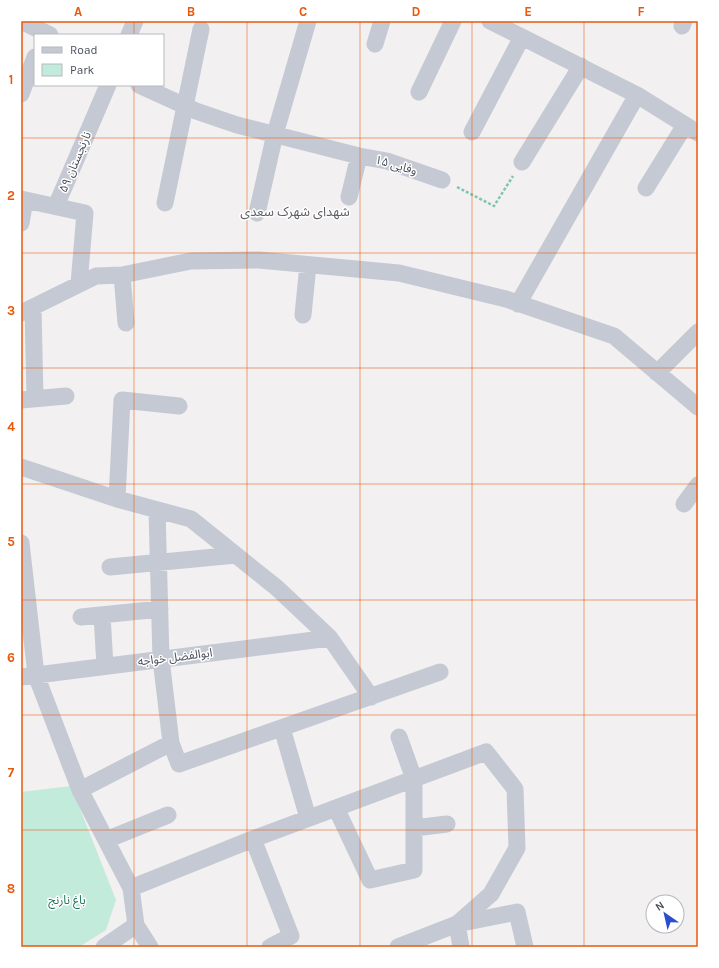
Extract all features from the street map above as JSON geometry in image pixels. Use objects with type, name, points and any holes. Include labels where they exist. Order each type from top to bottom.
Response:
[{"type":"street","points":[[21,21],[47,31]]},
{"type":"street","points":[[129,34],[135,21]]},
{"type":"street","points":[[257,213],[275,134],[308,21]]},
{"type":"street","points":[[375,44],[382,21]]},
{"type":"street","points":[[419,92],[453,21]]},
{"type":"street","points":[[490,21],[637,95],[692,129],[646,188]]},
{"type":"street","points":[[165,203],[184,105],[201,29]]},
{"type":"street","points":[[472,132],[522,37]]},
{"type":"street","points":[[21,94],[34,60]]},
{"type":"street","points":[[522,162],[581,66]]},
{"type":"street","name":"نارنجستان ۵۹","points":[[23,200],[56,206],[108,86]]},
{"type":"street","name":"وفایی ۱۵","points":[[140,86],[184,105],[237,125],[359,156],[387,161],[442,180]]},
{"type":"street","points":[[518,304],[637,95]]},
{"type":"street","points":[[349,197],[359,156]]},
{"type":"street","points":[[21,223],[23,200]]},
{"type":"street","points":[[56,206],[85,213],[79,284]]},
{"type":"street","points":[[66,396],[28,400],[27,310],[96,276],[122,275],[191,261],[259,260],[399,273],[518,304],[614,336],[698,407]]},
{"type":"street","points":[[303,315],[308,265]]},
{"type":"street","points":[[122,275],[126,323]]},
{"type":"street","points":[[657,373],[698,332]]},
{"type":"street","points":[[117,498],[122,400],[178,406]]},
{"type":"street","points":[[21,467],[117,498],[191,519],[277,588],[330,638],[371,697]]},
{"type":"street","points":[[684,504],[698,485]]},
{"type":"street","points":[[157,510],[161,659],[171,743],[179,764],[440,672]]},
{"type":"street","points":[[21,543],[28,676],[80,790],[131,888],[136,925],[150,947]]},
{"type":"street","points":[[110,567],[236,555]]},
{"type":"street","points":[[81,617],[160,609]]},
{"type":"street","points":[[102,615],[104,666]]},
{"type":"street","name":"ابوالفضل خواجه","points":[[28,676],[330,638]]},
{"type":"street","points":[[282,728],[308,818]]},
{"type":"street","points":[[336,808],[370,880],[414,870],[414,779],[399,737]]},
{"type":"street","points":[[80,790],[171,743]]},
{"type":"street","points":[[131,888],[252,839],[486,752],[516,789],[517,848],[490,894],[457,924]]},
{"type":"street","points":[[106,840],[168,815]]},
{"type":"street","points":[[414,828],[447,824]]},
{"type":"street","points":[[252,839],[291,936],[270,947]]},
{"type":"street","points":[[400,947],[457,924],[517,912],[526,947]]},
{"type":"street","points":[[457,924],[461,947]]},
{"type":"street","points":[[104,947],[136,925]]},
{"type":"path","points":[[442,180],[494,206],[522,162]]},
{"type":"green space","name":"باغ نارنج","points":[[71,786],[116,900],[106,930],[79,947],[21,947],[21,792]]},
{"type":"district","name":"شهدای شهرک سعدی","points":[[295,211]]}]
